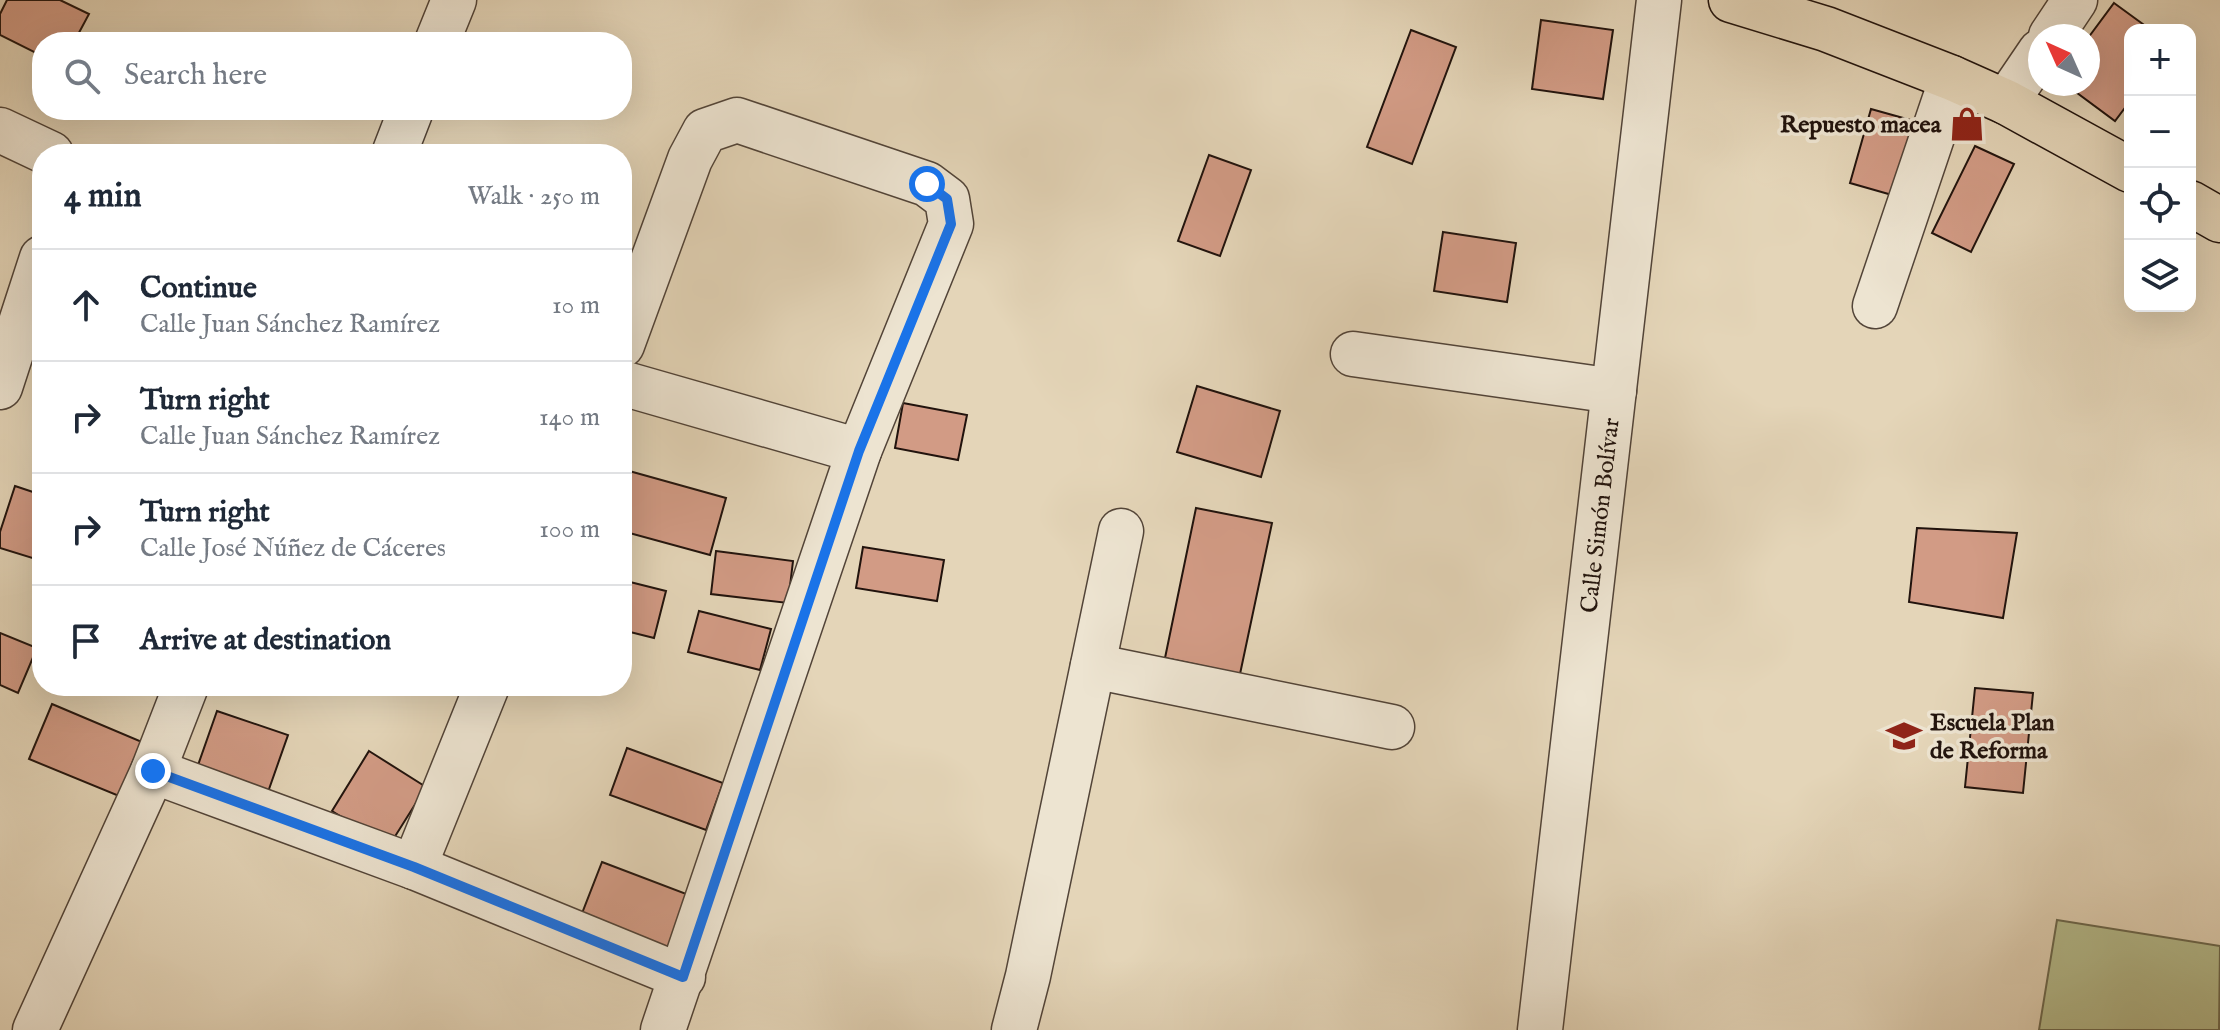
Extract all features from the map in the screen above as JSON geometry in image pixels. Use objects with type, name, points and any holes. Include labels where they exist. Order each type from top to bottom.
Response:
[{"type":"main road","points":[[1731,0],[1826,29],[1952,78],[2006,102],[2126,168]]},
{"type":"main road","points":[[2196,206],[2220,220]]},
{"type":"street","points":[[441,32],[454,0]]},
{"type":"street","name":"Calle Simón Bolívar","points":[[1540,1030],[1659,0]]},
{"type":"street","points":[[2059,24],[2075,0]]},
{"type":"street","points":[[2006,102],[2028,70]]},
{"type":"street","points":[[1875,306],[1952,78]]},
{"type":"street","points":[[398,144],[407,120]]},
{"type":"street","points":[[632,318],[690,159],[705,131],[737,120],[927,184],[947,199],[951,224],[859,451],[663,1030]]},
{"type":"street","points":[[0,130],[32,145]]},
{"type":"street","points":[[0,387],[32,289]]},
{"type":"street","points":[[1353,354],[1614,391]]},
{"type":"street","points":[[632,386],[859,451]]},
{"type":"street","points":[[1014,1030],[1121,531]]},
{"type":"street","points":[[1093,666],[1392,727]]},
{"type":"street","points":[[35,1030],[153,771],[182,696]]},
{"type":"street","points":[[414,867],[483,696]]},
{"type":"street","points":[[153,771],[414,867],[683,977]]},
{"type":"street","points":[[0,1022],[22,1030]]},
{"type":"green space","points":[[2057,920],[2220,946],[2219,1030],[2039,1030]]},
{"type":"building","points":[[7,0],[60,0],[89,14],[79,32],[32,32],[32,51],[0,35],[0,14]]},
{"type":"building","points":[[2114,3],[2143,24],[2124,24],[2124,109],[2115,121],[2081,96],[2100,96],[2098,24]]},
{"type":"building","points":[[1541,20],[1613,30],[1603,99],[1532,89]]},
{"type":"building","points":[[1411,30],[1456,47],[1412,164],[1367,147]]},
{"type":"building","points":[[1871,109],[1914,121],[1892,195],[1850,183]]},
{"type":"building","points":[[1975,146],[2014,164],[1971,252],[1932,233]]},
{"type":"building","points":[[1209,155],[1251,170],[1220,256],[1178,241]]},
{"type":"building","points":[[1443,232],[1516,243],[1507,302],[1434,291]]},
{"type":"building","points":[[1197,386],[1280,411],[1261,477],[1177,452]]},
{"type":"building","points":[[903,403],[967,415],[958,460],[895,448]]},
{"type":"building","points":[[632,472],[726,498],[710,555],[632,534]]},
{"type":"building","points":[[15,486],[32,492],[32,558],[0,548],[0,532]]},
{"type":"building","points":[[1196,508],[1272,523],[1240,674],[1165,658]]},
{"type":"building","points":[[1917,528],[2017,533],[2003,618],[1909,602]]},
{"type":"building","points":[[863,547],[944,560],[937,601],[856,588]]},
{"type":"building","points":[[716,551],[793,561],[788,603],[711,594]]},
{"type":"building","points":[[632,582],[666,591],[654,638],[632,632]]},
{"type":"building","points":[[699,611],[771,629],[760,670],[688,652]]},
{"type":"building","points":[[0,633],[32,646],[32,660],[18,693],[0,685]]},
{"type":"building","points":[[1975,688],[2033,693],[2023,793],[1965,787]]},
{"type":"building","points":[[52,704],[142,742],[119,796],[29,759]]},
{"type":"building","points":[[217,711],[288,735],[268,792],[197,768]]},
{"type":"building","points":[[627,748],[723,783],[706,830],[610,795]]},
{"type":"building","points":[[369,751],[426,787],[389,846],[332,811]]},
{"type":"building","points":[[602,862],[689,895],[668,949],[581,916]]},
{"type":"place","name":"Repuesto macea","points":[[1967,124]]},
{"type":"place","name":"Escuela Plan de Reforma","points":[[1904,736]]},
{"type":"route","points":[[153,771],[414,867],[683,977],[859,451],[951,224],[947,199],[927,184]]}]
